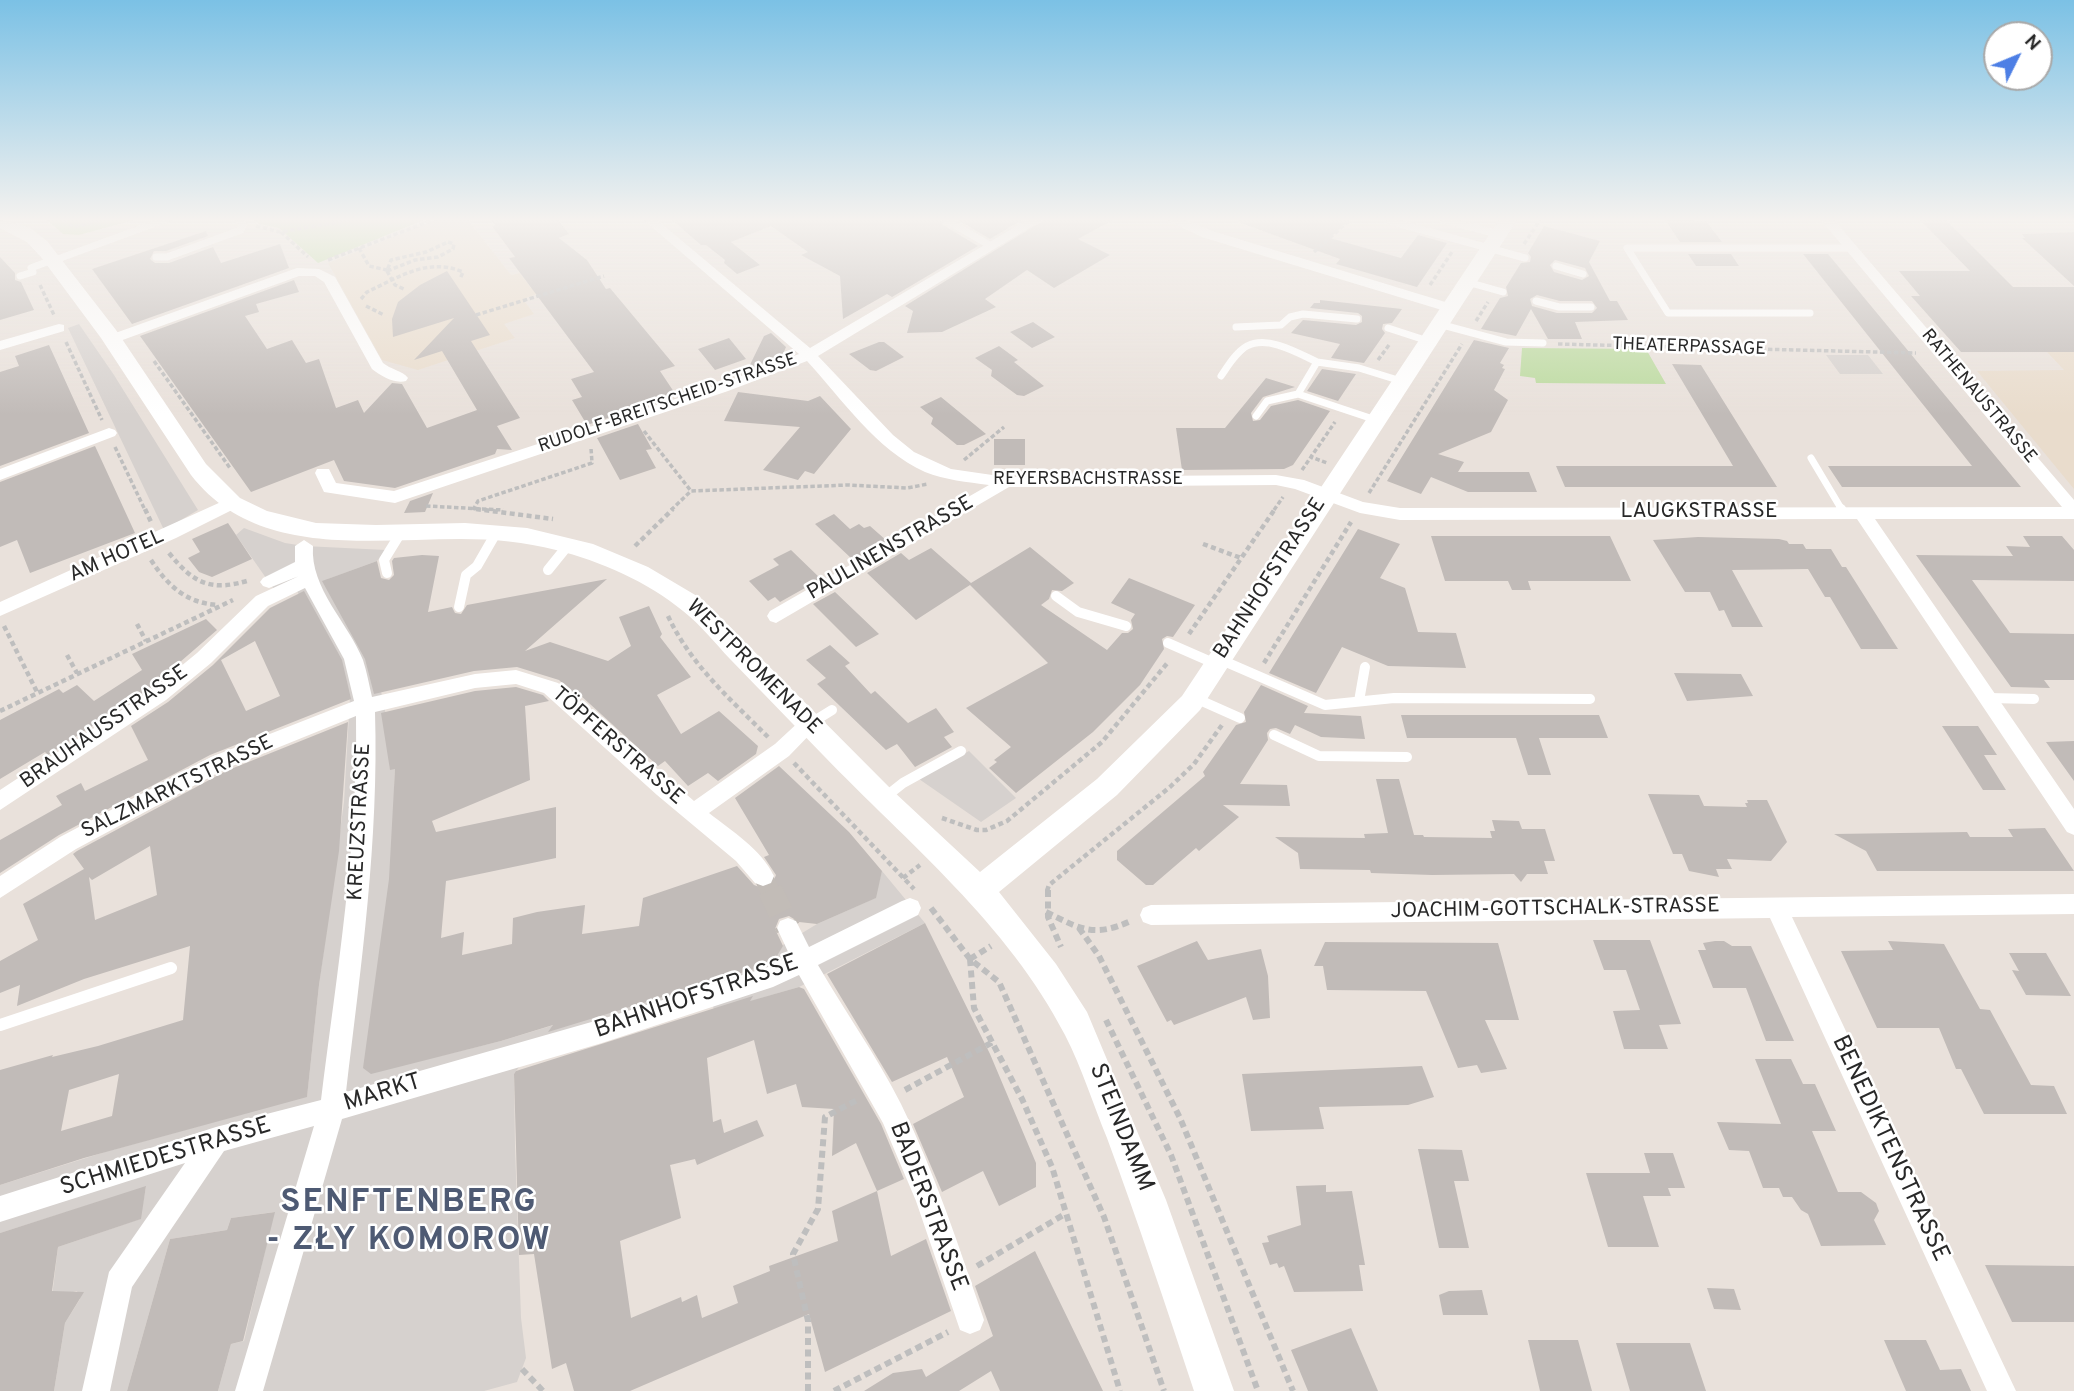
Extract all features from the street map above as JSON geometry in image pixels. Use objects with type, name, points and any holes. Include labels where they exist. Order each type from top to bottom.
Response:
[{"type":"main road","name":"WESTPROMENADE","points":[[71,285],[111,339],[201,472],[232,503],[268,520],[298,528],[336,533],[466,531],[569,544],[619,561],[662,583],[693,605],[820,717],[883,799],[979,890]]},
{"type":"main road","name":"BAHNHOFSTRASSE","points":[[979,890],[1107,787],[1194,698],[1465,285]]},
{"type":"main road","name":"STEINDAMM","points":[[979,890],[1015,932],[1076,1023],[1148,1200],[1214,1391]]},
{"type":"street","points":[[111,339],[261,285]]},
{"type":"street","points":[[331,285],[377,366],[386,373],[401,378]]},
{"type":"street","name":"REYERSBACHSTRASSE","points":[[726,285],[809,355],[887,439],[908,456],[950,474],[1006,482],[1276,480],[1326,495]]},
{"type":"street","name":"RUDOLF-BREITSCHEID-STRASSE","points":[[323,473],[330,488],[395,497],[723,388],[809,355],[926,285]]},
{"type":"street","points":[[1373,285],[1420,299],[1439,324]]},
{"type":"street","name":"RATHENAUSTRASSE","points":[[1883,285],[2074,512]]},
{"type":"street","points":[[0,346],[60,328]]},
{"type":"street","points":[[0,475],[109,433]]},
{"type":"street","name":"PAULINENSTRASSE","points":[[776,617],[1006,482]]},
{"type":"street","name":"LAUGKSTRASSE","points":[[1326,495],[1360,507],[1400,514],[2074,512]]},
{"type":"street","name":"AM HOTEL","points":[[0,609],[232,503]]},
{"type":"street","points":[[1852,513],[1987,698],[2074,826]]},
{"type":"street","name":"KREUZSTRASSE","points":[[304,546],[307,572],[353,659],[366,706],[367,781],[359,890],[332,1109]]},
{"type":"street","name":"BRAUHAUSSTRASSE","points":[[0,801],[159,695],[204,658],[262,601],[267,585],[307,572]]},
{"type":"street","name":"TÖPFERSTRASSE","points":[[366,706],[475,681],[516,677],[551,688],[602,735],[744,855],[763,876]]},
{"type":"street","name":"SALZMARKTSTRASSE","points":[[0,888],[68,843],[218,763],[366,706]]},
{"type":"street","points":[[694,813],[782,750],[820,717]]},
{"type":"street","name":"JOACHIM-GOTTSCHALK-STRASSE","points":[[1151,915],[2074,904]]},
{"type":"street","name":"BAHNHOFSTRASSE","points":[[515,1056],[774,976],[808,973],[919,905]]},
{"type":"street","name":"BENEDIKTENSTRASSE","points":[[1776,907],[2002,1391]]},
{"type":"street","points":[[791,933],[808,973]]},
{"type":"street","name":"BADERSTRASSE","points":[[808,973],[882,1094],[919,1177],[970,1320]]},
{"type":"street","name":"MARKT","points":[[248,1391],[332,1109],[515,1056]]},
{"type":"street","name":"SCHMIEDESTRASSE","points":[[0,1209],[216,1140],[332,1109]]},
{"type":"street","points":[[96,1391],[119,1282],[216,1140]]},
{"type":"lane","points":[[1478,285],[1500,291]]},
{"type":"lane","points":[[1651,285],[1668,313],[1810,313]]},
{"type":"lane","points":[[1536,301],[1559,307],[1591,307]]},
{"type":"lane","points":[[1236,327],[1282,325],[1290,317],[1303,314],[1357,319]]},
{"type":"lane","points":[[1388,328],[1398,331],[1439,324],[1506,342],[1543,344]]},
{"type":"lane","points":[[1221,376],[1246,347],[1260,344],[1283,347],[1317,362],[1370,371],[1401,381]]},
{"type":"lane","points":[[1297,394],[1317,362]]},
{"type":"lane","points":[[1256,416],[1267,401],[1297,394],[1376,420]]},
{"type":"lane","points":[[1811,458],[1852,513]]},
{"type":"lane","points":[[387,573],[384,561],[400,534]]},
{"type":"lane","points":[[459,607],[466,575],[477,566],[496,534]]},
{"type":"lane","points":[[548,570],[569,544]]},
{"type":"lane","points":[[1056,596],[1077,611],[1126,626]]},
{"type":"lane","points":[[1168,643],[1256,675],[1325,705],[1394,698],[1590,699]]},
{"type":"lane","points":[[1359,701],[1365,667]]},
{"type":"lane","points":[[1194,698],[1235,716]]},
{"type":"lane","points":[[1987,698],[2034,699]]},
{"type":"lane","points":[[1274,735],[1319,756],[1407,757]]},
{"type":"lane","points":[[883,799],[904,783],[961,751]]},
{"type":"lane","points":[[0,1025],[171,968]]},
{"type":"path","points":[[39,285],[60,328]]},
{"type":"path","points":[[384,315],[364,305],[362,297],[385,285]]},
{"type":"path","points":[[397,285],[404,289]]},
{"type":"path","points":[[477,315],[575,285]]},
{"type":"path","points":[[1420,299],[1430,285]]},
{"type":"path","points":[[1256,675],[1469,333],[1500,291]]},
{"type":"path","points":[[133,331],[234,475]]},
{"type":"path","points":[[1370,371],[1398,331]]},
{"type":"path","name":"THEATERPASSAGE","points":[[1543,344],[1941,353]]},
{"type":"path","points":[[968,828],[986,830],[1000,826],[1093,750],[1122,720],[1179,648],[1343,410]]},
{"type":"path","points":[[633,418],[691,491]]},
{"type":"path","points":[[635,546],[691,491],[779,486],[874,485],[920,488],[950,474],[971,452],[1004,427]]},
{"type":"path","points":[[471,514],[478,500],[592,463],[589,432]]},
{"type":"path","points":[[1311,457],[1345,469]]},
{"type":"path","points":[[151,542],[192,580],[216,586],[267,585]]},
{"type":"path","points":[[151,542],[165,582],[174,590],[202,604],[223,605]]},
{"type":"path","points":[[1203,544],[1241,558]]},
{"type":"path","points":[[0,711],[267,585]]},
{"type":"path","points":[[664,611],[680,642],[695,663],[903,878]]},
{"type":"path","points":[[137,624],[146,641]]},
{"type":"path","points":[[0,628],[5,626],[37,692]]},
{"type":"path","points":[[67,655],[77,673]]},
{"type":"path","points":[[1151,915],[1101,934],[1079,928],[1045,912],[1046,895],[1055,878],[1170,787],[1194,764],[1235,716]]},
{"type":"path","points":[[919,905],[970,959],[999,982],[1104,1217],[1164,1391]]},
{"type":"path","points":[[1079,928],[1099,956],[1180,1118],[1207,1177],[1293,1391]]},
{"type":"path","points":[[970,959],[974,1008],[1052,1167],[1120,1391]]},
{"type":"path","points":[[808,1391],[808,1321],[793,1254],[818,1209],[825,1117],[882,1094],[993,1042]]},
{"type":"path","points":[[955,1279],[1065,1214]]},
{"type":"path","points":[[834,1391],[970,1320]]},
{"type":"path","points":[[522,1369],[543,1391]]},
{"type":"shaded area","points":[[340,285],[534,287],[537,294],[523,299],[534,314],[504,324],[515,338],[418,370],[382,360]]},
{"type":"shaded area","points":[[79,324],[198,510],[164,530],[68,328]]},
{"type":"shaded area","points":[[2032,336],[2074,336],[2074,489],[1977,371],[2064,370]]},
{"type":"shaded area","points":[[1826,355],[1868,355],[1883,374],[1840,374]]},
{"type":"shaded area","points":[[244,528],[285,543],[304,546],[386,550],[377,561],[328,579],[376,668],[386,715],[390,769],[395,769],[394,794],[440,1056],[501,1041],[775,958],[784,944],[817,924],[875,898],[882,871],[925,923],[799,987],[714,1012],[713,1005],[522,1063],[514,1074],[521,1318],[526,1358],[517,1382],[484,1391],[218,1391],[231,1344],[244,1341],[274,1212],[231,1218],[227,1230],[170,1239],[127,1391],[54,1391],[65,1323],[80,1299],[77,1291],[52,1297],[58,1247],[140,1219],[146,1187],[0,1233],[0,1185],[105,1152],[307,1096],[344,802],[350,697],[297,591],[280,598],[236,535]]},
{"type":"shaded area","points":[[969,751],[1016,798],[981,822],[919,779]]},
{"type":"green space","points":[[1522,348],[1646,349],[1666,384],[1536,383],[1535,378],[1520,376]]},
{"type":"building","points":[[0,285],[22,285],[34,310],[0,320]]},
{"type":"building","points":[[104,285],[242,285],[132,324]]},
{"type":"building","points":[[280,285],[296,285],[299,292],[256,304],[259,312],[245,316],[267,349],[292,340],[306,363],[319,359],[336,408],[358,400],[364,413],[392,383],[402,384],[427,428],[477,410],[442,351],[414,360],[454,318],[393,337],[392,319],[398,302],[420,285],[456,285],[490,335],[471,341],[520,418],[497,426],[512,450],[497,449],[495,454],[395,488],[344,481],[334,460],[251,492],[140,336]]},
{"type":"building","points":[[529,285],[603,285],[606,289],[610,288],[675,366],[660,371],[676,395],[587,425],[572,400],[582,397],[571,379],[594,372]]},
{"type":"building","points":[[841,285],[912,285],[892,297],[887,294],[843,319]]},
{"type":"building","points":[[939,285],[1005,285],[985,299],[996,307],[942,332],[907,333],[913,311],[905,306]]},
{"type":"building","points":[[1601,285],[1610,301],[1617,301],[1628,320],[1575,322],[1582,339],[1548,339],[1531,309],[1516,336],[1481,329],[1500,298],[1508,296],[1506,287]],"holes":[[[1537,295],[1560,301],[1592,301],[1597,308],[1592,313],[1557,313],[1532,306],[1530,299]]]},
{"type":"building","points":[[1828,285],[1854,285],[2021,487],[1842,487],[1828,466],[1972,466]]},
{"type":"building","points":[[1911,285],[2074,287],[2074,352],[1961,352],[1911,296],[1920,296]]},
{"type":"building","points":[[1320,300],[1402,309],[1392,323],[1383,324],[1385,333],[1364,363],[1331,358],[1340,344],[1291,333],[1303,320],[1356,325],[1362,322],[1362,316],[1358,313],[1310,308],[1314,303],[1320,303]]},
{"type":"building","points":[[1033,322],[1055,337],[1032,348],[1010,332]]},
{"type":"building","points":[[771,333],[786,347],[783,354],[747,371],[764,336]]},
{"type":"building","points":[[729,338],[746,359],[715,370],[698,349]]},
{"type":"building","points":[[1474,340],[1509,348],[1500,363],[1505,369],[1494,390],[1508,400],[1491,432],[1438,454],[1464,462],[1458,472],[1529,472],[1537,492],[1468,492],[1431,477],[1421,494],[1387,481]]},
{"type":"building","points":[[884,342],[904,357],[876,371],[870,370],[849,354]]},
{"type":"building","points":[[49,345],[89,433],[0,466],[0,372],[19,366],[15,356]]},
{"type":"building","points":[[999,346],[1018,360],[1014,362],[1044,386],[1024,396],[1017,395],[991,376],[992,370],[975,358]]},
{"type":"building","points":[[1672,364],[1701,365],[1777,487],[1565,487],[1556,466],[1733,466]]},
{"type":"building","points":[[1322,369],[1356,374],[1338,401],[1307,391]]},
{"type":"building","points":[[1266,378],[1295,387],[1263,397],[1251,413],[1253,421],[1260,420],[1271,406],[1298,400],[1330,411],[1293,465],[1284,469],[1182,470],[1176,428],[1225,428]]},
{"type":"building","points":[[738,392],[808,401],[820,396],[851,429],[814,474],[805,471],[798,480],[763,470],[800,427],[724,421]]},
{"type":"building","points":[[941,397],[986,434],[964,445],[957,445],[931,424],[933,418],[920,407]]},
{"type":"building","points":[[638,424],[652,449],[646,450],[656,468],[620,480],[597,438]]},
{"type":"building","points":[[994,439],[1025,439],[1025,465],[994,465]]},
{"type":"building","points":[[95,446],[135,533],[30,573],[17,540],[0,547],[0,482]]},
{"type":"building","points":[[433,493],[425,512],[404,513],[410,501]]},
{"type":"building","points":[[834,514],[850,529],[859,524],[864,528],[870,526],[887,541],[853,560],[815,524]]},
{"type":"building","points":[[228,523],[252,559],[212,577],[199,572],[188,558],[200,552],[192,539]]},
{"type":"building","points":[[1358,529],[1400,544],[1380,578],[1405,588],[1418,632],[1456,633],[1466,668],[1388,666],[1342,647],[1316,693],[1269,673]]},
{"type":"building","points":[[1431,536],[1610,536],[1631,581],[1528,581],[1531,590],[1512,590],[1508,581],[1445,581]]},
{"type":"building","points":[[2023,536],[2062,536],[2074,550],[2074,581],[1972,580],[2010,633],[2074,634],[2074,680],[2044,680],[2050,688],[2011,687],[1916,555],[2013,556],[2006,546],[2030,547]]},
{"type":"building","points":[[1698,537],[1779,539],[1789,544],[1803,544],[1806,549],[1831,549],[1842,567],[1846,567],[1898,649],[1861,649],[1830,597],[1825,597],[1808,569],[1732,570],[1763,627],[1732,627],[1724,610],[1719,611],[1710,592],[1685,592],[1653,540]]},
{"type":"building","points":[[1030,547],[1074,583],[1062,591],[1052,590],[1049,599],[1041,605],[1107,650],[1122,633],[1133,629],[1131,620],[1135,614],[1111,603],[1129,578],[1195,605],[1173,637],[1162,639],[1164,649],[1140,685],[1093,732],[1016,793],[989,768],[997,762],[994,760],[1011,747],[966,708],[1048,663],[970,585],[916,620],[867,573],[901,553],[909,560],[931,548],[971,583]]},
{"type":"building","points":[[791,550],[821,579],[780,602],[775,597],[768,601],[749,581],[779,565],[773,559]]},
{"type":"building","points":[[439,556],[428,612],[452,607],[455,613],[461,614],[467,605],[607,579],[525,651],[550,642],[608,661],[631,646],[619,617],[649,606],[662,634],[660,637],[691,677],[657,695],[681,734],[719,711],[758,746],[756,754],[718,781],[708,773],[688,786],[665,761],[658,766],[579,694],[575,695],[559,680],[517,667],[474,671],[374,694],[365,659],[322,581],[377,561],[381,578],[389,580],[394,575],[394,558]]},
{"type":"building","points":[[304,591],[342,660],[351,699],[210,755],[59,835],[0,873],[0,840],[62,805],[56,796],[81,783],[85,791],[148,760],[131,726],[168,702],[213,665],[270,608]],"holes":[[[255,641],[280,696],[246,711],[221,660]]]},
{"type":"building","points":[[835,592],[879,634],[856,647],[813,604]]},
{"type":"building","points":[[206,619],[217,630],[150,688],[48,755],[45,752],[0,779],[0,720],[59,689],[63,693],[77,685],[94,701],[142,670],[132,654]]},
{"type":"building","points":[[830,645],[850,663],[845,666],[871,694],[875,691],[908,723],[936,708],[954,732],[944,737],[952,747],[915,767],[897,744],[886,750],[817,684],[826,678],[806,660]]},
{"type":"building","points":[[1674,673],[1741,674],[1753,696],[1687,701]]},
{"type":"building","points":[[1261,685],[1308,706],[1304,713],[1361,716],[1365,739],[1321,737],[1295,725],[1290,734],[1276,728],[1270,729],[1267,733],[1268,740],[1240,784],[1287,785],[1290,806],[1223,805],[1239,817],[1199,851],[1196,848],[1153,885],[1146,885],[1117,860],[1117,851],[1205,776],[1203,772],[1236,725],[1246,722],[1244,712]]},
{"type":"building","points":[[516,687],[543,695],[549,701],[525,706],[530,780],[432,821],[436,832],[556,807],[556,858],[446,881],[441,938],[464,932],[462,955],[512,944],[513,918],[537,912],[585,905],[582,934],[639,926],[643,898],[737,866],[754,885],[762,888],[772,885],[776,875],[764,857],[769,855],[735,798],[779,766],[849,832],[882,871],[876,898],[817,924],[799,922],[789,916],[779,919],[775,929],[783,946],[774,961],[767,965],[548,1032],[553,1025],[371,1074],[363,1068],[389,879],[395,769],[390,770],[381,713],[475,691]]},
{"type":"building","points":[[1401,715],[1599,715],[1608,738],[1539,738],[1551,775],[1528,775],[1516,738],[1407,738]]},
{"type":"building","points":[[348,722],[339,851],[319,985],[307,1097],[84,1158],[0,1185],[0,1070],[98,1046],[183,1020],[190,946],[84,979],[17,1006],[20,985],[0,993],[0,961],[38,940],[23,904],[84,869],[73,854],[77,851],[226,771]],"holes":[[[150,846],[157,895],[95,920],[89,877],[92,880]],[[119,1074],[112,1116],[61,1131],[69,1090]]]},
{"type":"building","points":[[1942,726],[1978,726],[1997,755],[1984,755],[2006,790],[1983,790]]},
{"type":"building","points":[[2074,741],[2074,781],[2046,742]]},
{"type":"building","points":[[1376,779],[1399,779],[1414,835],[1492,838],[1490,831],[1495,831],[1492,820],[1519,821],[1522,829],[1545,829],[1555,861],[1544,861],[1548,874],[1527,874],[1521,882],[1514,874],[1432,875],[1371,873],[1370,870],[1300,869],[1298,853],[1275,837],[1365,838],[1364,834],[1388,833]]},
{"type":"building","points":[[1648,794],[1699,795],[1704,806],[1747,807],[1747,800],[1767,800],[1787,842],[1771,861],[1727,859],[1732,869],[1716,869],[1719,877],[1689,871],[1682,854],[1673,854]]},
{"type":"building","points":[[2045,828],[2074,871],[1877,871],[1866,851],[1834,834],[1967,832],[1970,837],[2013,837],[2008,829]]},
{"type":"building","points":[[925,923],[990,1054],[1036,1163],[1036,1187],[999,1206],[983,1171],[942,1192],[913,1124],[964,1097],[947,1057],[892,1082],[827,974]]},
{"type":"building","points":[[1593,940],[1650,940],[1681,1024],[1659,1025],[1668,1049],[1624,1049],[1613,1011],[1640,1010],[1626,970],[1604,970]]},
{"type":"building","points":[[1197,941],[1208,960],[1261,949],[1268,976],[1270,1018],[1253,1020],[1246,997],[1174,1025],[1171,1020],[1167,1022],[1137,966]]},
{"type":"building","points":[[1724,941],[1732,946],[1751,946],[1794,1041],[1766,1041],[1746,988],[1713,988],[1698,950],[1706,950],[1703,943]]},
{"type":"building","points":[[1888,941],[1944,944],[1980,1009],[1990,1010],[2031,1085],[2054,1086],[2067,1114],[1984,1114],[1961,1069],[1956,1069],[1939,1028],[1877,1028],[1841,951],[1893,950]]},
{"type":"building","points":[[1325,942],[1498,943],[1519,1020],[1485,1020],[1507,1069],[1481,1073],[1477,1065],[1458,1068],[1426,991],[1327,990],[1323,966],[1314,966]]},
{"type":"building","points":[[2009,953],[2046,953],[2071,996],[2026,995],[2012,970],[2019,971]]},
{"type":"building","points":[[799,987],[804,989],[881,1124],[904,1179],[877,1191],[891,1256],[926,1239],[951,1311],[825,1372],[809,1314],[630,1391],[574,1391],[566,1363],[552,1369],[534,1254],[519,1255],[514,1074],[516,1071],[753,996],[750,1001]],"holes":[[[754,1040],[767,1094],[796,1084],[802,1107],[834,1109],[832,1156],[856,1143],[877,1191],[832,1211],[838,1241],[769,1266],[770,1271],[733,1286],[738,1303],[702,1318],[697,1295],[682,1302],[681,1297],[631,1318],[620,1241],[681,1218],[670,1165],[695,1159],[697,1165],[764,1136],[757,1120],[724,1133],[721,1119],[713,1122],[707,1058]]]},
{"type":"building","points":[[1755,1059],[1791,1059],[1803,1084],[1815,1084],[1836,1131],[1812,1131],[1838,1192],[1861,1192],[1876,1203],[1879,1211],[1874,1220],[1886,1245],[1821,1246],[1808,1214],[1801,1210],[1792,1197],[1783,1197],[1779,1188],[1763,1188],[1749,1151],[1729,1150],[1717,1122],[1781,1124]]},
{"type":"building","points":[[1422,1066],[1434,1097],[1408,1105],[1319,1107],[1324,1129],[1251,1131],[1242,1074]]},
{"type":"building","points":[[1418,1149],[1462,1150],[1469,1181],[1454,1181],[1469,1248],[1439,1248]]},
{"type":"building","points":[[1644,1153],[1673,1153],[1685,1188],[1668,1188],[1671,1196],[1643,1196],[1659,1247],[1608,1247],[1586,1173],[1650,1173]]},
{"type":"building","points":[[1326,1185],[1326,1192],[1352,1191],[1365,1265],[1359,1265],[1363,1291],[1294,1292],[1284,1266],[1279,1268],[1277,1263],[1270,1265],[1262,1243],[1269,1242],[1267,1236],[1301,1225],[1296,1186]]},
{"type":"building","points":[[146,1186],[141,1219],[58,1247],[52,1291],[84,1292],[65,1323],[54,1391],[0,1391],[0,1233]]},
{"type":"building","points":[[275,1212],[243,1341],[231,1344],[218,1391],[127,1391],[170,1239],[227,1230],[231,1218]]},
{"type":"building","points":[[1035,1251],[1103,1391],[1000,1391],[991,1371],[959,1391],[864,1391],[893,1373],[922,1369],[926,1377],[993,1336],[975,1286]]},
{"type":"building","points":[[1985,1265],[2074,1266],[2074,1322],[2012,1322]]},
{"type":"building","points":[[1707,1288],[1734,1289],[1741,1310],[1714,1309]]},
{"type":"building","points":[[1482,1290],[1488,1315],[1443,1315],[1439,1295],[1449,1291]]},
{"type":"building","points":[[1351,1328],[1378,1391],[1308,1391],[1291,1350]]},
{"type":"building","points":[[1528,1340],[1578,1340],[1592,1391],[1540,1391]]},
{"type":"building","points":[[1884,1340],[1926,1340],[1940,1370],[1961,1369],[1971,1391],[1906,1391]]},
{"type":"building","points":[[1616,1343],[1690,1343],[1706,1391],[1630,1391]]},
{"type":"tunnel","points":[[763,876],[770,891]]},
{"type":"tunnel","points":[[770,890],[788,928]]},
{"type":"district","name":"SENFTENBERG - ZŁY KOMOROW","points":[[409,1223]]}]
